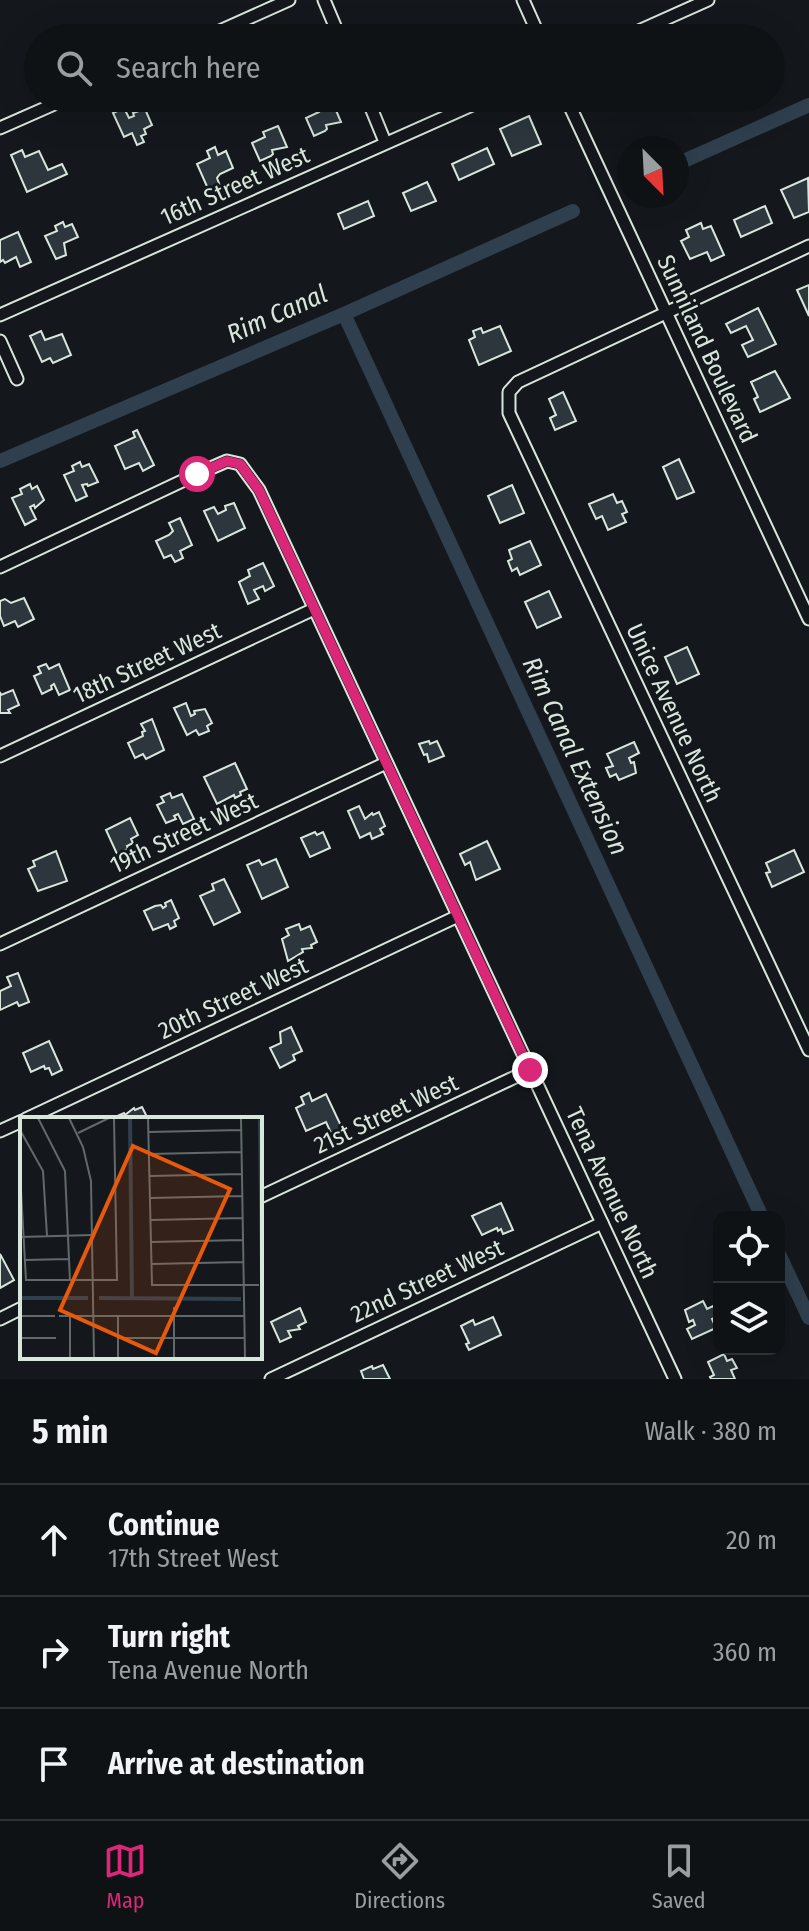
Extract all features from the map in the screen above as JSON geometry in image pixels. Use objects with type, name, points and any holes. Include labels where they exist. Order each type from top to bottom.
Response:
[{"type":"street","points":[[235,24],[289,0]]},
{"type":"street","points":[[324,0],[334,24]]},
{"type":"street","points":[[523,0],[534,24]]},
{"type":"street","points":[[654,24],[708,0]]},
{"type":"street","points":[[0,128],[36,112]]},
{"type":"street","points":[[373,112],[385,142]]},
{"type":"street","name":"16th Street West","points":[[0,315],[455,112]]},
{"type":"street","name":"Sunniland Boulevard","points":[[572,112],[809,619]]},
{"type":"street","points":[[665,313],[809,246]]},
{"type":"street","name":"Unice Avenue North","points":[[665,313],[518,382],[509,392],[509,413],[809,1050]]},
{"type":"street","points":[[0,341],[17,379]]},
{"type":"street","name":"Tena Avenue North","points":[[0,567],[227,461],[240,464],[259,490],[673,1378]]},
{"type":"street","name":"18th Street West","points":[[0,756],[314,609]]},
{"type":"street","name":"19th Street West","points":[[0,944],[386,763]]},
{"type":"street","name":"20th Street West","points":[[30,1117],[458,916]]},
{"type":"street","name":"21st Street West","points":[[262,1196],[530,1070]]},
{"type":"street","name":"20th Street West","points":[[0,1131],[20,1122]]},
{"type":"street","name":"22nd Street West","points":[[271,1379],[602,1223]]},
{"type":"street","points":[[0,1319],[20,1309]]},
{"type":"building","points":[[126,112],[129,118],[134,116],[133,113],[146,112],[152,125],[144,129],[146,134],[141,136],[144,142],[137,145],[132,133],[124,137],[113,113]]},
{"type":"building","points":[[319,112],[337,112],[341,122],[326,125],[325,131],[314,136],[306,118]]},
{"type":"building","points":[[529,116],[541,144],[512,156],[500,129]]},
{"type":"building","points":[[278,126],[287,147],[272,150],[271,156],[260,161],[252,143],[265,137],[263,132]]},
{"type":"building","points":[[215,147],[218,155],[226,151],[233,168],[220,174],[217,178],[220,186],[209,191],[197,164],[210,158],[207,151]]},
{"type":"building","points":[[487,148],[494,164],[459,180],[452,164]]},
{"type":"building","points":[[22,150],[25,157],[39,151],[48,170],[62,164],[67,174],[27,192],[11,155]]},
{"type":"building","points":[[808,178],[809,212],[794,218],[781,190]]},
{"type":"building","points":[[427,182],[436,201],[411,211],[403,193]]},
{"type":"building","points":[[368,201],[374,216],[344,229],[338,214]]},
{"type":"building","points":[[765,206],[772,223],[741,237],[734,220]]},
{"type":"building","points":[[63,222],[65,227],[72,224],[78,237],[64,243],[66,255],[56,259],[45,236],[57,231],[55,226]]},
{"type":"building","points":[[701,223],[703,229],[711,226],[724,255],[711,261],[707,252],[690,259],[681,241],[689,237],[686,230]]},
{"type":"building","points":[[18,232],[31,262],[20,267],[16,257],[5,263],[3,260],[0,262],[0,240]]},
{"type":"building","points":[[809,285],[809,316],[797,290]]},
{"type":"building","points":[[758,308],[776,344],[748,357],[742,345],[753,340],[746,326],[731,333],[726,324]]},
{"type":"building","points":[[500,326],[511,351],[479,365],[469,340],[475,337],[473,331],[481,328],[483,333]]},
{"type":"building","points":[[41,331],[45,340],[62,334],[71,355],[53,363],[50,358],[42,362],[30,336]]},
{"type":"building","points":[[775,371],[790,398],[760,412],[751,382]]},
{"type":"building","points":[[563,392],[576,421],[555,430],[550,418],[556,415],[549,399]]},
{"type":"building","points":[[137,430],[154,465],[143,471],[139,463],[125,469],[115,446],[135,437],[133,432]]},
{"type":"building","points":[[679,459],[694,492],[677,499],[663,467]]},
{"type":"building","points":[[80,462],[82,467],[89,464],[98,482],[82,485],[87,496],[76,501],[64,475],[74,471],[72,466]]},
{"type":"building","points":[[30,484],[32,489],[37,486],[44,500],[35,508],[34,505],[30,507],[36,519],[25,525],[12,498],[22,494],[20,489]]},
{"type":"building","points":[[512,485],[524,513],[500,523],[488,496]]},
{"type":"building","points":[[613,494],[617,503],[622,501],[627,512],[622,514],[626,522],[608,530],[602,516],[596,519],[589,504]]},
{"type":"building","points":[[234,503],[245,528],[218,541],[204,511],[214,507],[218,514],[226,510],[225,506]]},
{"type":"building","points":[[180,518],[192,545],[180,551],[183,558],[175,562],[171,555],[164,558],[156,541],[169,535],[173,531],[169,523]]},
{"type":"building","points":[[530,541],[541,565],[520,575],[517,568],[512,571],[508,561],[512,559],[509,550]]},
{"type":"building","points":[[263,563],[274,586],[265,591],[263,586],[254,590],[259,599],[248,604],[239,582],[250,576],[248,570]]},
{"type":"building","points":[[549,591],[561,617],[537,628],[525,602]]},
{"type":"building","points":[[24,598],[34,619],[18,627],[15,621],[4,626],[0,601],[5,599],[11,603]]},
{"type":"building","points":[[687,647],[699,674],[677,684],[665,657]]},
{"type":"building","points":[[46,664],[49,669],[59,664],[70,690],[59,695],[54,684],[52,689],[42,694],[34,676],[41,673],[38,667]]},
{"type":"building","points":[[13,690],[19,705],[8,710],[10,713],[0,713],[0,692],[1,695]]},
{"type":"building","points":[[186,703],[191,716],[195,714],[194,711],[205,709],[212,723],[207,726],[209,731],[199,735],[196,730],[187,735],[174,708]]},
{"type":"building","points":[[152,719],[164,750],[146,759],[143,754],[135,758],[128,743],[143,736],[142,732],[145,731],[141,724]]},
{"type":"building","points":[[429,741],[430,744],[437,741],[444,756],[429,762],[419,744]]},
{"type":"building","points":[[634,742],[639,753],[629,758],[631,763],[634,762],[636,773],[619,780],[616,774],[610,777],[606,768],[613,766],[607,754]]},
{"type":"building","points":[[235,763],[247,789],[235,798],[234,795],[217,804],[204,777]]},
{"type":"building","points":[[170,793],[172,798],[182,794],[194,819],[183,824],[178,814],[174,816],[176,819],[166,823],[157,805],[164,802],[161,797]]},
{"type":"building","points":[[359,806],[365,819],[379,812],[385,826],[380,829],[383,834],[372,839],[370,833],[360,838],[348,811]]},
{"type":"building","points":[[130,818],[138,835],[131,839],[133,843],[127,846],[128,849],[117,854],[106,830]]},
{"type":"building","points":[[315,832],[317,835],[323,832],[330,848],[310,857],[301,838]]},
{"type":"building","points":[[487,841],[500,869],[476,880],[470,862],[465,865],[460,854]]},
{"type":"building","points":[[794,850],[804,872],[772,887],[766,873],[770,872],[766,863]]},
{"type":"building","points":[[56,851],[67,881],[38,891],[28,869],[35,866],[33,861]]},
{"type":"building","points":[[276,859],[288,887],[262,899],[247,865],[259,860],[262,865]]},
{"type":"building","points":[[224,879],[240,912],[214,925],[200,896],[214,890],[212,884]]},
{"type":"building","points":[[171,900],[179,918],[174,921],[176,926],[170,929],[168,924],[153,930],[144,911],[161,905],[163,908]]},
{"type":"building","points":[[299,924],[301,930],[310,926],[317,942],[288,961],[282,939],[289,935],[286,929]]},
{"type":"building","points":[[18,973],[29,1002],[19,1006],[17,1002],[0,1010],[0,991],[11,986],[7,977]]},
{"type":"building","points":[[291,1027],[302,1051],[293,1055],[295,1060],[280,1068],[270,1048],[281,1043],[280,1032]]},
{"type":"building","points":[[49,1041],[62,1070],[52,1075],[49,1068],[45,1069],[44,1066],[31,1072],[23,1053]]},
{"type":"building","points":[[309,1093],[312,1101],[326,1094],[342,1128],[331,1133],[326,1122],[306,1131],[296,1108],[304,1104],[301,1097]]},
{"type":"building","points":[[142,1107],[147,1117],[115,1117],[125,1115],[134,1108]]},
{"type":"building","points":[[501,1203],[513,1230],[503,1234],[497,1228],[482,1235],[472,1216]]},
{"type":"building","points":[[0,1254],[14,1280],[0,1288]]},
{"type":"building","points":[[703,1301],[707,1309],[713,1306],[713,1329],[692,1339],[687,1329],[695,1325],[693,1320],[689,1322],[685,1310]]},
{"type":"building","points":[[300,1308],[306,1322],[298,1326],[300,1329],[288,1331],[291,1337],[280,1342],[271,1322]]},
{"type":"building","points":[[493,1317],[501,1335],[469,1350],[461,1326],[473,1320],[475,1325]]},
{"type":"building","points":[[722,1355],[727,1361],[732,1359],[737,1368],[731,1370],[735,1379],[711,1379],[714,1375],[708,1362]]},
{"type":"building","points":[[383,1365],[390,1379],[364,1379],[361,1371]]},
{"type":"waterway","name":"Rim Canal","points":[[689,159],[809,105]]},
{"type":"waterway","name":"Rim Canal","points":[[0,461],[344,314],[573,211]]},
{"type":"waterway","name":"Rim Canal Extension","points":[[344,314],[759,1211]]},
{"type":"waterway","name":"Rim Canal Extension","points":[[785,1267],[809,1318]]},
{"type":"route","points":[[197,474],[227,461],[240,464],[259,490],[530,1070]]}]
